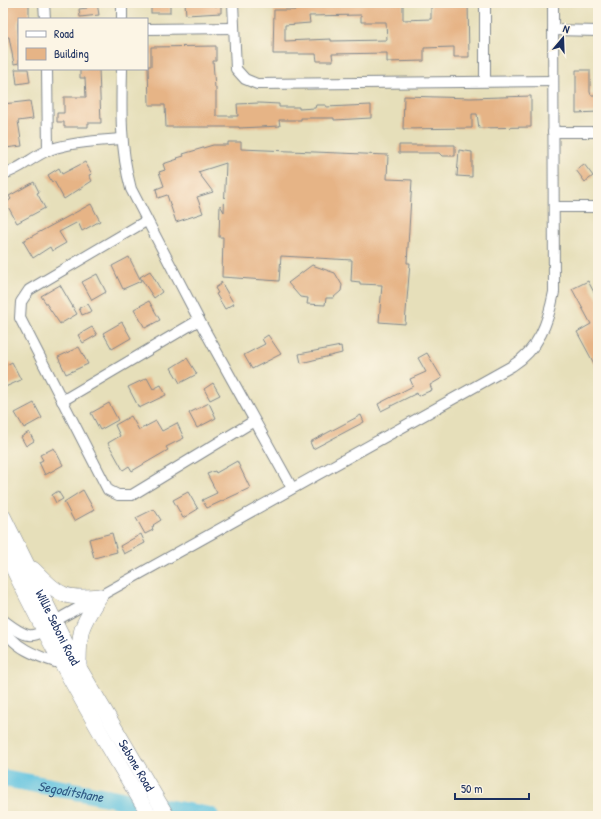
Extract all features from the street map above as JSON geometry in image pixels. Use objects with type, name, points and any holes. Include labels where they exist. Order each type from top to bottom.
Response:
[{"type":"main road","name":"Willie Seboni Road","points":[[3,516],[25,562],[50,626],[61,664],[112,739]]},
{"type":"main road","name":"Willie Seboni Road","points":[[3,547],[50,626],[79,669],[112,739]]},
{"type":"main road","points":[[25,562],[56,590],[67,597],[80,598],[100,596]]},
{"type":"main road","points":[[79,669],[80,632],[82,625],[100,596]]},
{"type":"main road","name":"Sebone Road","points":[[112,739],[150,816]]},
{"type":"main road","name":"Sebone Road","points":[[112,739],[166,816]]},
{"type":"street","points":[[44,3],[45,18]]},
{"type":"street","points":[[122,3],[122,18]]},
{"type":"street","points":[[234,3],[236,70],[245,79],[257,84],[553,81]]},
{"type":"street","points":[[485,3],[485,81]]},
{"type":"street","points":[[3,620],[25,635],[37,635],[100,596],[523,360],[533,349],[543,333],[550,314],[554,292],[555,207],[553,132],[553,3]]},
{"type":"street","points":[[148,29],[234,28]]},
{"type":"street","points":[[553,30],[598,31]]},
{"type":"street","points":[[47,70],[48,151]]},
{"type":"street","points":[[122,70],[122,139],[126,170],[131,189],[146,221],[199,320],[292,488]]},
{"type":"street","points":[[553,132],[598,132]]},
{"type":"street","points":[[3,174],[10,172],[48,151],[63,146],[122,139]]},
{"type":"street","points":[[555,207],[598,207]]},
{"type":"street","points":[[146,221],[29,290],[21,302],[20,318],[108,490],[118,495],[132,495],[254,421]]},
{"type":"street","points":[[62,401],[199,320]]},
{"type":"street","points":[[3,625],[5,631],[19,646],[46,659],[61,664]]},
{"type":"building","points":[[6,3],[29,3],[29,18],[18,18],[18,63],[14,64],[9,37],[3,37],[3,22],[6,22]]},
{"type":"building","points":[[86,3],[97,3],[99,15],[80,17],[79,9],[87,8]]},
{"type":"building","points":[[151,3],[170,3],[170,13],[151,13]]},
{"type":"building","points":[[185,3],[215,3],[215,6],[221,5],[221,13],[186,15]]},
{"type":"building","points":[[294,3],[403,3],[403,20],[431,19],[431,3],[468,3],[469,57],[454,57],[454,47],[424,48],[424,61],[387,62],[387,53],[332,54],[333,61],[317,61],[316,54],[273,54],[274,10],[295,10]],"holes":[[[361,15],[361,22],[386,22],[387,40],[331,41],[331,39],[285,41],[285,25],[310,23],[309,16]]]},
{"type":"building","points":[[216,46],[216,61],[213,61],[216,88],[216,116],[238,116],[237,104],[259,103],[279,104],[279,107],[299,107],[299,109],[315,108],[316,105],[326,105],[326,107],[371,105],[371,118],[334,120],[334,118],[301,118],[301,120],[279,120],[280,126],[239,128],[166,127],[165,105],[149,105],[148,66],[151,66],[151,47]]},
{"type":"building","points":[[15,69],[28,70],[30,82],[17,84]]},
{"type":"building","points":[[80,70],[99,70],[101,123],[88,123],[88,127],[64,127],[64,122],[57,122],[57,113],[64,113],[64,97],[86,97],[85,78],[80,78]]},
{"type":"building","points":[[576,70],[590,70],[590,92],[591,95],[598,95],[598,112],[576,113]]},
{"type":"building","points":[[404,96],[471,98],[531,96],[531,127],[479,128],[477,114],[472,114],[472,128],[403,129]]},
{"type":"building","points":[[30,101],[33,119],[18,121],[22,146],[5,148],[3,104]]},
{"type":"building","points":[[228,142],[241,142],[241,149],[388,155],[387,179],[412,180],[407,263],[410,263],[405,324],[379,322],[382,285],[360,284],[360,282],[351,281],[352,260],[281,256],[279,281],[222,277],[223,237],[219,237],[220,205],[224,212],[226,163],[198,172],[213,192],[197,197],[203,213],[176,222],[167,195],[158,198],[156,189],[164,186],[159,172],[165,170],[163,164],[184,156],[183,154],[213,145],[228,145]]},
{"type":"building","points":[[399,145],[455,145],[455,156],[442,156],[439,153],[399,153]]},
{"type":"building","points":[[459,150],[472,152],[472,177],[457,176]]},
{"type":"building","points":[[85,162],[92,174],[89,175],[92,181],[64,199],[54,181],[52,182],[48,175],[59,168],[62,174]]},
{"type":"building","points":[[584,164],[593,176],[585,182],[576,170]]},
{"type":"building","points":[[34,182],[39,192],[37,193],[45,208],[17,223],[6,203],[11,199],[9,196]]},
{"type":"building","points":[[91,204],[100,221],[82,231],[78,222],[59,232],[66,243],[52,251],[50,247],[33,258],[23,241]]},
{"type":"building","points":[[129,257],[141,281],[123,289],[112,266]]},
{"type":"building","points":[[312,265],[335,273],[342,285],[341,291],[333,298],[326,298],[325,305],[307,304],[308,298],[300,297],[288,283]]},
{"type":"building","points":[[150,271],[162,292],[154,298],[140,277]]},
{"type":"building","points":[[97,274],[106,292],[92,300],[82,282]]},
{"type":"building","points":[[588,281],[598,300],[598,371],[577,332],[591,324],[572,289]]},
{"type":"building","points":[[221,282],[234,304],[225,309],[216,294],[218,293],[215,288],[221,284]]},
{"type":"building","points":[[60,285],[77,314],[60,324],[41,296]]},
{"type":"building","points":[[149,301],[160,320],[145,328],[134,309]]},
{"type":"building","points":[[88,304],[92,311],[82,315],[79,308]]},
{"type":"building","points":[[122,322],[131,338],[112,349],[103,333]]},
{"type":"building","points":[[92,327],[97,335],[83,343],[78,335]]},
{"type":"building","points":[[268,335],[281,354],[252,369],[244,355],[265,344],[262,339]]},
{"type":"building","points":[[341,346],[342,353],[301,363],[299,354]]},
{"type":"building","points":[[79,347],[88,364],[66,374],[58,357]]},
{"type":"building","points":[[427,353],[442,378],[430,385],[432,390],[418,396],[417,393],[381,411],[378,404],[413,386],[410,379],[426,372],[418,358]]},
{"type":"building","points":[[187,358],[197,374],[180,383],[171,368]]},
{"type":"building","points":[[12,362],[21,380],[3,388],[3,367]]},
{"type":"building","points":[[147,378],[153,389],[161,385],[166,395],[139,408],[128,387]]},
{"type":"building","points":[[213,383],[220,395],[210,400],[204,389]]},
{"type":"building","points":[[34,403],[42,418],[24,428],[15,413]]},
{"type":"building","points":[[109,403],[118,420],[100,430],[91,413]]},
{"type":"building","points":[[209,403],[216,418],[197,428],[189,413]]},
{"type":"building","points":[[361,415],[364,422],[313,449],[310,442]]},
{"type":"building","points":[[131,416],[139,430],[156,421],[162,431],[177,423],[184,438],[166,447],[168,450],[132,471],[129,466],[123,470],[108,443],[120,436],[115,425]]},
{"type":"building","points":[[29,432],[34,441],[26,446],[21,437]]},
{"type":"building","points":[[54,448],[63,465],[45,475],[39,462],[43,460],[40,455]]},
{"type":"building","points":[[237,461],[250,488],[207,508],[202,500],[217,493],[207,474],[215,471],[216,473]]},
{"type":"building","points":[[83,490],[94,510],[74,521],[64,502]]},
{"type":"building","points":[[58,491],[63,499],[56,503],[52,495]]},
{"type":"building","points":[[188,492],[198,509],[183,518],[173,500]]},
{"type":"building","points":[[154,509],[161,520],[153,525],[153,530],[145,534],[136,518]]},
{"type":"building","points":[[112,533],[117,552],[94,558],[89,539]]},
{"type":"building","points":[[141,534],[145,543],[124,554],[120,546]]},
{"type":"waterway","name":"Segoditshane","points":[[3,778],[210,816]]}]
